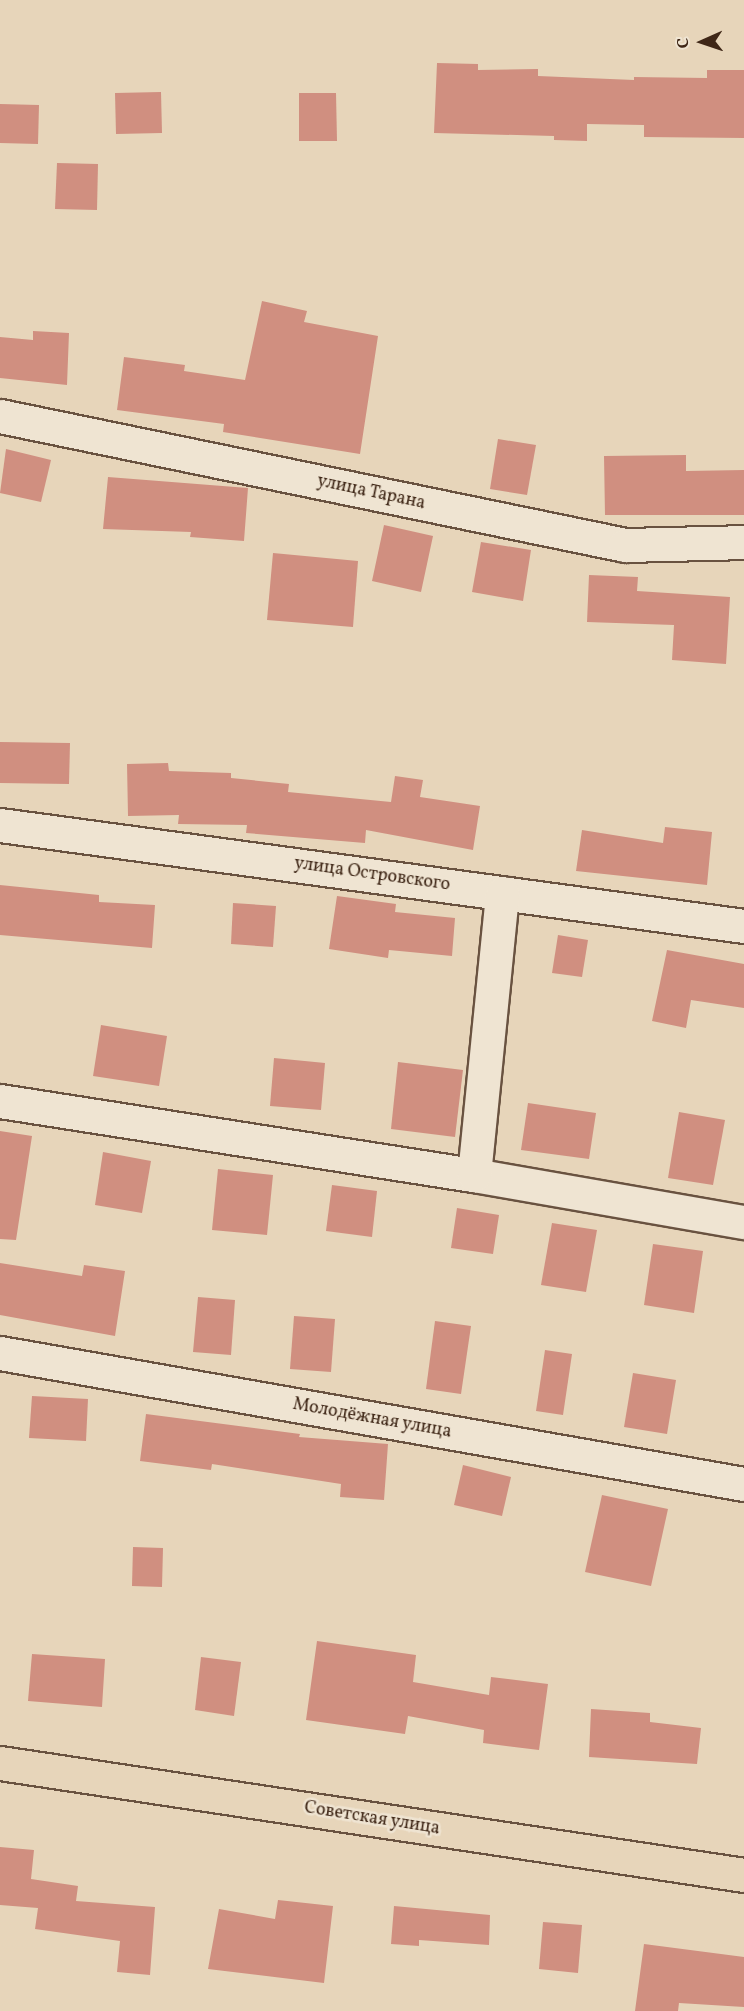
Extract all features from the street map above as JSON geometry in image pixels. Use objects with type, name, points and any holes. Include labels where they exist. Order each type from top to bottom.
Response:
[{"type":"main road","name":"Советская улица","points":[[0,1763],[744,1875]]},
{"type":"street","name":"улица Тарана","points":[[0,416],[625,545],[744,542]]},
{"type":"street","name":"улица Островского","points":[[0,825],[744,926]]},
{"type":"street","points":[[474,1175],[502,892]]},
{"type":"street","points":[[0,1101],[474,1175],[744,1222]]},
{"type":"street","name":"Молодёжная улица","points":[[0,1353],[744,1484]]},
{"type":"building","points":[[437,63],[478,64],[478,70],[538,69],[538,76],[634,80],[634,77],[707,78],[707,70],[744,70],[744,138],[644,137],[644,125],[587,124],[587,141],[554,140],[554,136],[434,133]]},
{"type":"building","points":[[161,92],[162,133],[116,134],[115,93]]},
{"type":"building","points":[[299,93],[336,93],[337,141],[299,141]]},
{"type":"building","points":[[0,104],[39,105],[38,144],[0,143]]},
{"type":"building","points":[[57,163],[98,164],[97,210],[55,209]]},
{"type":"building","points":[[262,301],[307,311],[304,322],[378,336],[360,454],[223,432],[224,424],[117,410],[124,357],[185,365],[184,371],[245,380]]},
{"type":"building","points":[[33,331],[69,333],[67,385],[0,378],[0,337],[33,340]]},
{"type":"building","points":[[498,439],[536,445],[527,495],[490,489]]},
{"type":"building","points":[[6,449],[51,460],[41,502],[0,493]]},
{"type":"building","points":[[686,455],[686,471],[744,470],[744,515],[605,515],[604,456]]},
{"type":"building","points":[[108,477],[248,488],[244,541],[190,537],[191,532],[103,529]]},
{"type":"building","points":[[384,525],[433,536],[421,592],[372,581]]},
{"type":"building","points":[[481,542],[531,550],[523,601],[472,592]]},
{"type":"building","points":[[273,553],[358,561],[353,627],[267,620]]},
{"type":"building","points":[[589,575],[638,577],[637,591],[730,597],[726,664],[672,660],[674,625],[587,622]]},
{"type":"building","points":[[0,742],[70,743],[69,784],[0,783]]},
{"type":"building","points":[[168,763],[169,771],[231,773],[231,778],[289,784],[288,792],[391,802],[395,776],[423,780],[420,797],[480,806],[473,850],[366,830],[365,843],[246,833],[247,825],[178,824],[179,815],[128,816],[127,764]]},
{"type":"building","points":[[665,827],[712,832],[707,885],[576,871],[582,830],[663,843]]},
{"type":"building","points":[[0,885],[99,895],[99,902],[155,905],[152,948],[0,935]]},
{"type":"building","points":[[337,896],[396,904],[395,912],[455,918],[452,956],[389,950],[388,958],[329,949]]},
{"type":"building","points":[[233,903],[276,906],[273,947],[231,944]]},
{"type":"building","points":[[558,935],[588,940],[582,977],[552,973]]},
{"type":"building","points":[[667,950],[744,964],[744,1008],[691,1000],[686,1028],[652,1021]]},
{"type":"building","points":[[101,1025],[167,1036],[159,1086],[93,1076]]},
{"type":"building","points":[[274,1058],[325,1063],[321,1110],[270,1106]]},
{"type":"building","points":[[398,1062],[463,1070],[455,1137],[391,1129]]},
{"type":"building","points":[[528,1103],[596,1113],[589,1159],[521,1150]]},
{"type":"building","points":[[679,1112],[725,1120],[713,1185],[668,1178]]},
{"type":"building","points":[[0,1131],[32,1136],[16,1240],[0,1239]]},
{"type":"building","points":[[103,1152],[151,1161],[142,1213],[95,1205]]},
{"type":"building","points":[[218,1169],[273,1175],[267,1235],[212,1230]]},
{"type":"building","points":[[332,1185],[377,1191],[372,1237],[326,1231]]},
{"type":"building","points":[[457,1208],[499,1215],[493,1254],[451,1248]]},
{"type":"building","points":[[552,1223],[597,1230],[586,1292],[541,1285]]},
{"type":"building","points":[[653,1244],[703,1251],[694,1313],[644,1305]]},
{"type":"building","points":[[0,1263],[82,1276],[84,1265],[125,1271],[115,1336],[0,1315]]},
{"type":"building","points":[[198,1297],[235,1300],[231,1355],[193,1352]]},
{"type":"building","points":[[294,1316],[335,1319],[331,1372],[290,1369]]},
{"type":"building","points":[[435,1321],[471,1326],[461,1394],[426,1389]]},
{"type":"building","points":[[545,1350],[572,1354],[563,1415],[536,1411]]},
{"type":"building","points":[[633,1373],[676,1380],[667,1434],[624,1427]]},
{"type":"building","points":[[32,1396],[88,1399],[86,1441],[29,1438]]},
{"type":"building","points":[[146,1414],[300,1434],[299,1437],[388,1444],[384,1500],[340,1497],[341,1484],[212,1464],[211,1470],[140,1461]]},
{"type":"building","points":[[463,1465],[511,1477],[502,1516],[454,1505]]},
{"type":"building","points":[[602,1495],[668,1509],[651,1586],[585,1572]]},
{"type":"building","points":[[133,1547],[163,1548],[162,1587],[132,1586]]},
{"type":"building","points":[[317,1641],[416,1655],[413,1682],[489,1695],[491,1677],[548,1684],[539,1750],[483,1743],[484,1730],[408,1716],[405,1734],[306,1720]]},
{"type":"building","points":[[32,1654],[105,1659],[102,1707],[28,1701]]},
{"type":"building","points":[[201,1657],[241,1662],[234,1716],[195,1710]]},
{"type":"building","points":[[591,1709],[650,1713],[650,1722],[701,1728],[697,1764],[589,1757]]},
{"type":"building","points":[[0,1847],[34,1850],[31,1879],[78,1886],[76,1901],[155,1907],[150,1975],[117,1972],[120,1941],[35,1929],[38,1908],[0,1905]]},
{"type":"building","points":[[278,1900],[333,1906],[324,1983],[208,1969],[219,1909],[275,1919]]},
{"type":"building","points":[[394,1906],[490,1915],[489,1945],[419,1940],[419,1946],[391,1944]]},
{"type":"building","points":[[543,1922],[582,1925],[578,1973],[539,1969]]},
{"type":"building","points":[[644,1944],[744,1957],[744,2007],[679,2003],[678,2011],[635,2011]]}]
